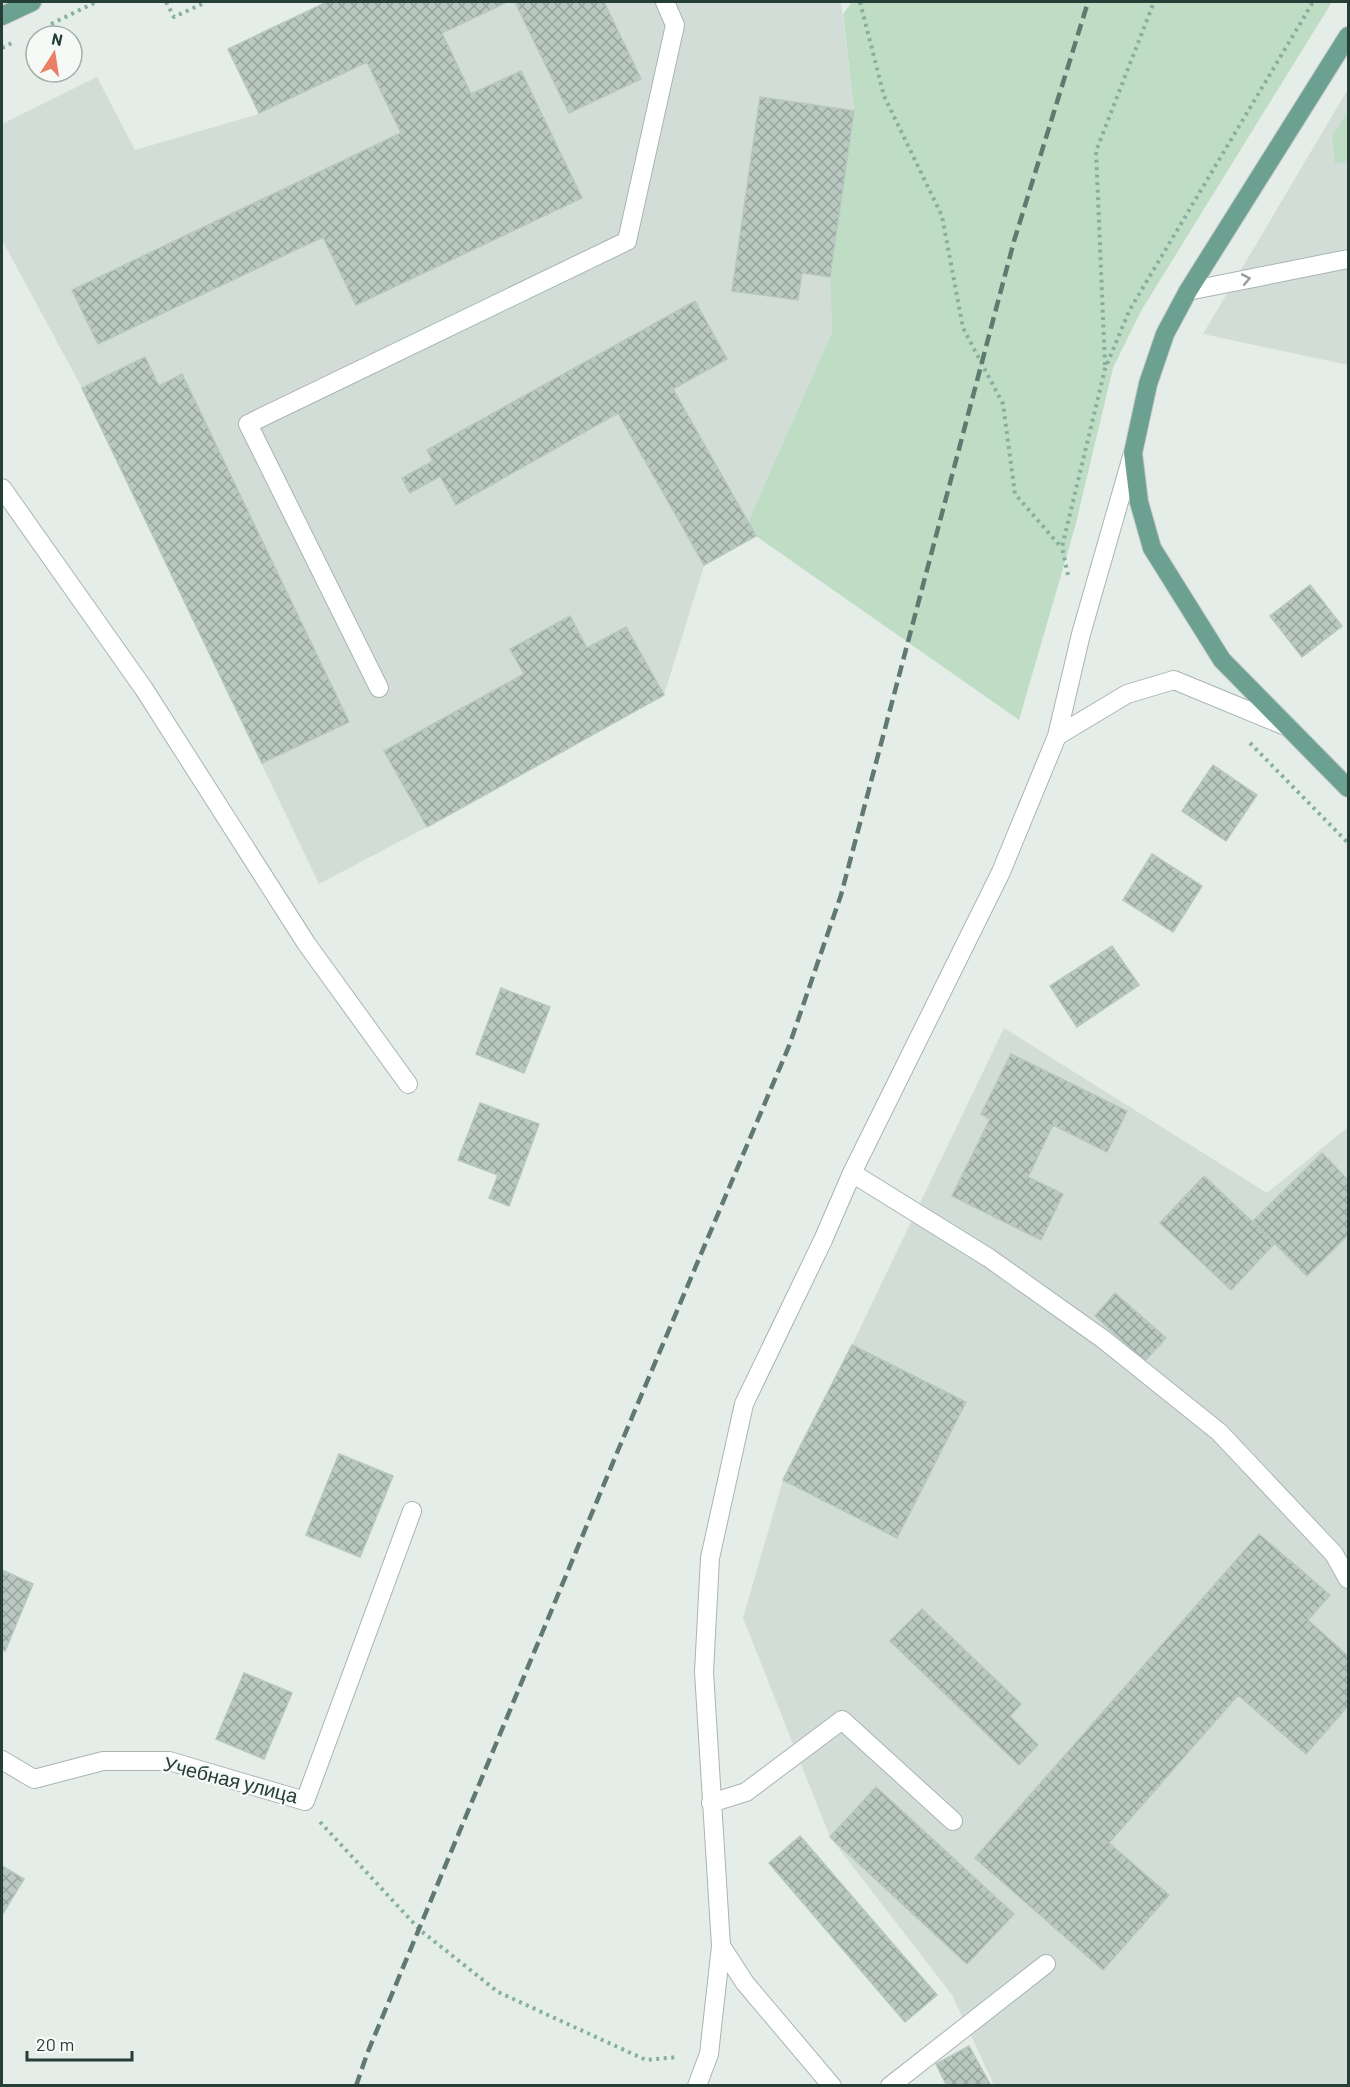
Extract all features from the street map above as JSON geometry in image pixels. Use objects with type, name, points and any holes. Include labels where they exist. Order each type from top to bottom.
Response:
[{"type":"main road","points":[[2,16],[32,2]]},
{"type":"main road","points":[[1348,36],[1188,291],[1165,334],[1148,384],[1133,453],[1139,502],[1152,548],[1222,660],[1348,788]]},
{"type":"street","points":[[379,688],[248,424],[627,241],[675,25],[665,2]]},
{"type":"street","points":[[1188,291],[1348,259]]},
{"type":"street","points":[[697,2085],[709,2054],[721,1946],[704,1672],[710,1558],[744,1404],[823,1240],[852,1173],[1001,872],[1057,736],[1081,634],[1133,453]]},
{"type":"street","points":[[2,488],[144,689],[306,943],[408,1084]]},
{"type":"street","points":[[1057,736],[1127,694],[1174,680],[1289,727]]},
{"type":"street","points":[[852,1173],[989,1257],[1103,1339],[1219,1432],[1334,1554],[1348,1579]]},
{"type":"street","name":"Учебная улица","points":[[2,1760],[34,1779],[103,1761],[169,1761],[304,1801],[412,1511]]},
{"type":"street","points":[[711,1803],[746,1792],[842,1720],[953,1821]]},
{"type":"street","points":[[721,1946],[745,1983],[832,2085]]},
{"type":"street","points":[[890,2085],[1046,1964]]},
{"type":"path","points":[[166,2],[174,17],[206,2]]},
{"type":"path","points":[[860,2],[884,96],[942,216],[963,328],[1003,404],[1015,494],[1062,548]]},
{"type":"path","points":[[1105,369],[1096,151],[1154,2]]},
{"type":"path","points":[[1069,580],[1062,548],[1105,369],[1129,311],[1313,2]]},
{"type":"path","points":[[1246,738],[1348,843]]},
{"type":"path","points":[[304,1801],[326,1829],[420,1930],[498,1992],[646,2060],[709,2054]]},
{"type":"shaded area","points":[[327,2],[841,2],[854,111],[830,277],[832,332],[748,522],[756,536],[704,566],[664,695],[427,827],[319,884],[82,388],[2,240],[2,124],[97,77],[135,150],[259,114],[228,49]]},
{"type":"shaded area","points":[[1348,89],[1348,365],[1203,334]]},
{"type":"shaded area","points":[[1004,1028],[1267,1193],[1348,1127],[1348,2085],[994,2085],[952,1995],[830,1837],[743,1618],[783,1480],[852,1345]]},
{"type":"green space","points":[[852,2],[1332,2],[1141,311],[1113,368],[1075,527],[1019,720],[756,536],[748,522],[832,332],[830,277],[854,111],[843,14]]},
{"type":"green space","points":[[1348,112],[1348,161],[1335,164],[1332,135]]},
{"type":"building","points":[[327,2],[507,2],[442,33],[471,94],[521,71],[582,198],[356,305],[323,237],[98,344],[72,290],[401,133],[367,62],[259,113],[228,49]]},
{"type":"building","points":[[515,2],[604,2],[641,79],[569,113]]},
{"type":"building","points":[[760,97],[854,111],[830,277],[802,273],[798,300],[732,291]]},
{"type":"building","points":[[695,301],[727,359],[673,389],[756,536],[704,565],[618,413],[456,505],[440,476],[410,493],[402,478],[433,461],[427,450]]},
{"type":"building","points":[[145,357],[159,386],[182,374],[349,722],[262,763],[82,388]]},
{"type":"building","points":[[1310,585],[1342,626],[1302,657],[1270,616]]},
{"type":"building","points":[[570,616],[587,648],[626,627],[664,695],[427,827],[384,751],[524,674],[510,649]]},
{"type":"building","points":[[1213,765],[1257,795],[1226,841],[1182,811]]},
{"type":"building","points":[[1152,854],[1202,886],[1173,932],[1123,900]]},
{"type":"building","points":[[1112,946],[1139,985],[1077,1027],[1050,986]]},
{"type":"building","points":[[501,988],[550,1007],[524,1073],[476,1054]]},
{"type":"building","points":[[1011,1054],[1127,1111],[1107,1152],[1053,1125],[1028,1177],[1063,1194],[1041,1240],[952,1196],[990,1119],[981,1114]]},
{"type":"building","points":[[480,1103],[539,1124],[509,1206],[489,1198],[498,1175],[458,1160]]},
{"type":"building","points":[[1322,1153],[1348,1180],[1348,1235],[1307,1276],[1253,1221]]},
{"type":"building","points":[[1204,1176],[1275,1243],[1231,1290],[1160,1223]]},
{"type":"building","points":[[1115,1293],[1166,1338],[1145,1361],[1095,1316]]},
{"type":"building","points":[[852,1345],[966,1402],[897,1538],[783,1480]]},
{"type":"building","points":[[339,1454],[393,1476],[360,1557],[306,1535]]},
{"type":"building","points":[[1259,1534],[1330,1595],[1308,1620],[1348,1656],[1348,1706],[1306,1754],[1238,1695],[1109,1843],[1169,1895],[1103,1970],[975,1858]]},
{"type":"building","points":[[2,1570],[33,1584],[5,1651],[2,1649]]},
{"type":"building","points":[[922,1609],[1021,1704],[1010,1716],[1038,1745],[1019,1765],[890,1641]]},
{"type":"building","points":[[244,1673],[292,1693],[264,1759],[216,1739]]},
{"type":"building","points":[[876,1787],[1014,1914],[967,1964],[830,1837]]},
{"type":"building","points":[[800,1836],[937,1995],[905,2022],[769,1863]]},
{"type":"building","points":[[2,1866],[24,1879],[2,1915]]},
{"type":"building","points":[[969,2046],[991,2086],[947,2086],[936,2064]]},
{"type":"railway","points":[[356,2086],[367,2054],[619,1448],[789,1046],[841,895],[1014,241],[1088,2]]}]
